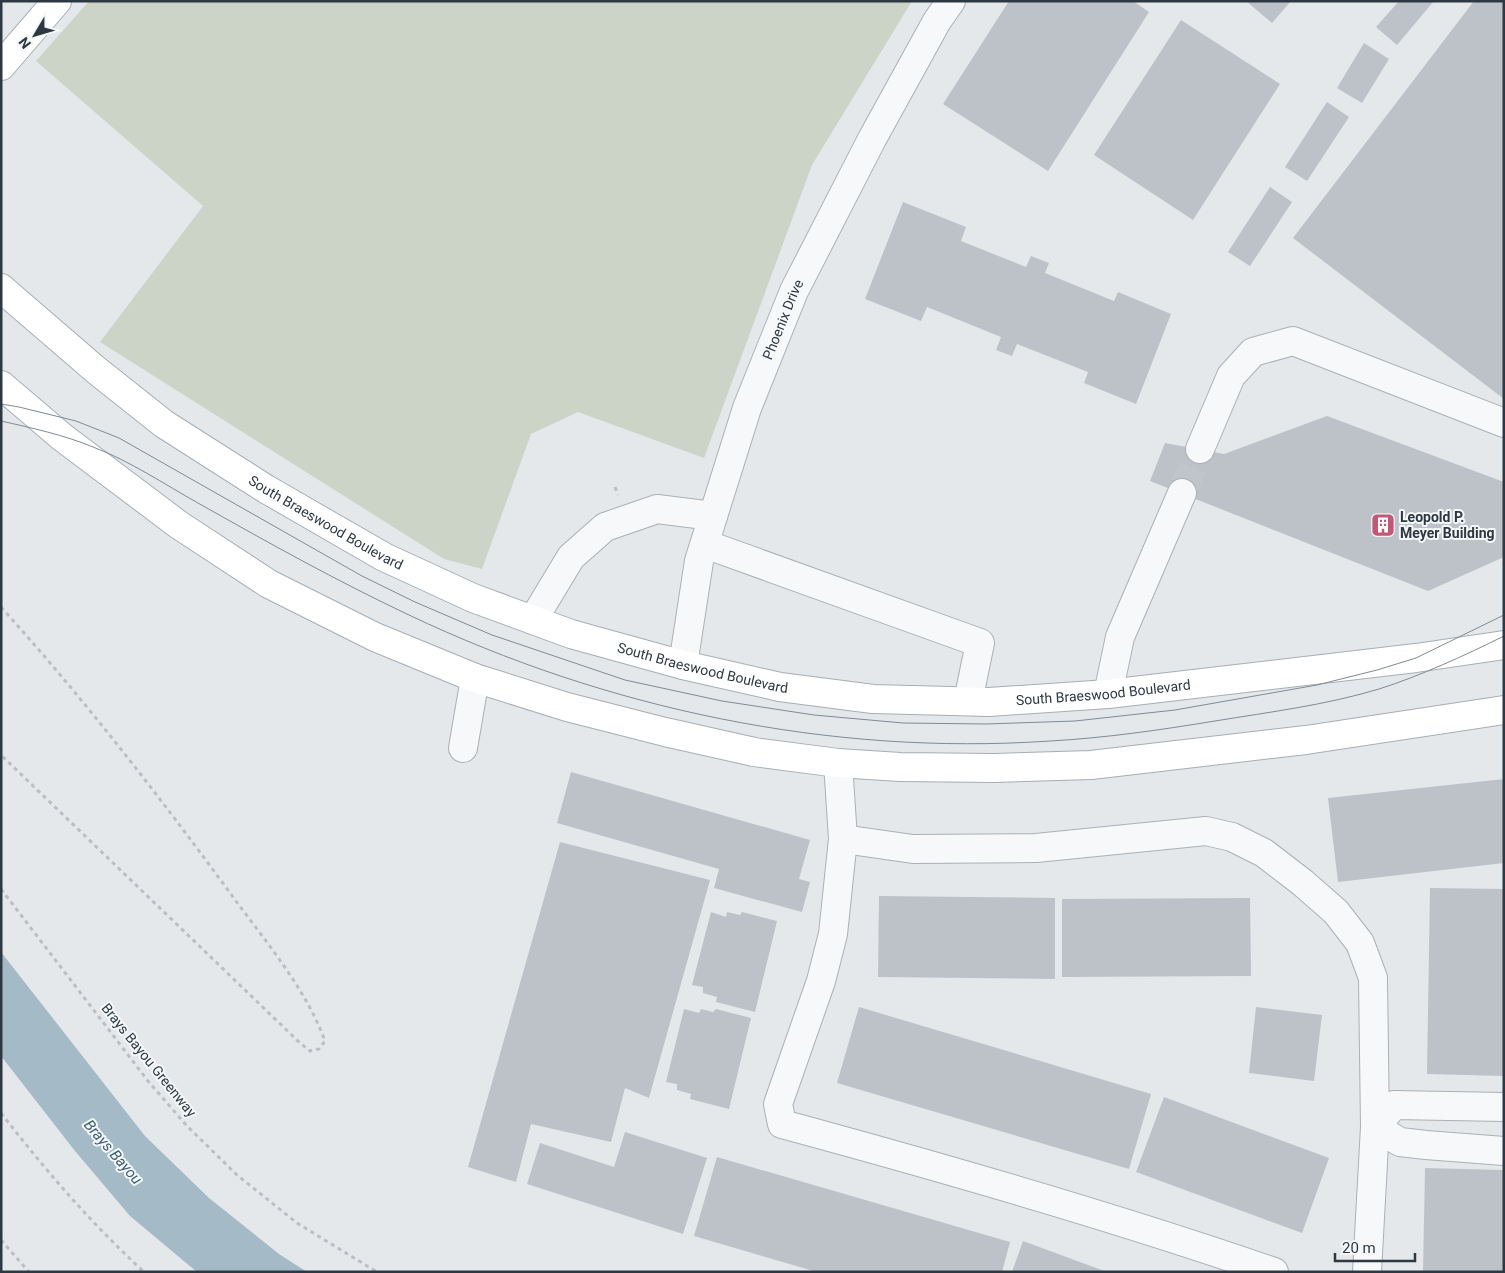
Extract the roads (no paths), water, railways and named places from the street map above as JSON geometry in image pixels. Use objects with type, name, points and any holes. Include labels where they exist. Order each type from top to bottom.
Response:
[{"type":"main road","points":[[1,66],[57,1]]},
{"type":"main road","name":"South Braeswood Boulevard","points":[[1,288],[96,370],[164,424],[266,489],[384,557],[473,598],[570,634],[683,665],[790,688],[873,699],[989,702],[1108,694],[1416,658],[1504,644]]},
{"type":"main road","points":[[1,385],[62,437],[179,526],[269,584],[375,637],[475,678],[567,707],[754,752],[838,763],[900,767],[994,768],[1091,765],[1306,740],[1504,710]]},
{"type":"street","name":"Phoenix Drive","points":[[683,665],[699,561],[747,408],[794,290],[872,139],[937,21],[951,1]]},
{"type":"street","points":[[1200,449],[1231,376],[1253,352],[1293,341],[1504,423]]},
{"type":"street","points":[[1108,694],[1120,637],[1182,493]]},
{"type":"street","points":[[533,620],[571,557],[605,527],[657,509],[714,516]]},
{"type":"street","points":[[705,544],[980,643],[968,701]]},
{"type":"street","points":[[463,748],[475,678]]},
{"type":"street","points":[[838,763],[843,839],[833,934],[821,981],[778,1104],[782,1124],[978,1178],[1167,1235],[1274,1272]]},
{"type":"street","points":[[843,839],[914,849],[1036,848],[1206,831],[1232,837],[1264,853],[1303,882],[1336,912],[1360,944],[1373,978],[1375,1127],[1367,1272]]},
{"type":"street","points":[[1375,1127],[1394,1105],[1504,1107]]},
{"type":"street","points":[[1426,1106],[1426,1145]]},
{"type":"street","points":[[1375,1127],[1400,1142],[1504,1152]]},
{"type":"water","name":"Brays Bayou","points":[[1,952],[145,1136],[209,1198],[279,1254],[307,1272],[197,1272],[130,1216],[75,1151],[1,1056]]},
{"type":"tunnel","points":[[1182,493],[1200,449]]},
{"type":"tram line","points":[[1,404],[76,421],[119,438],[362,576],[415,602],[492,635],[625,680],[722,701],[814,715],[903,723],[986,724],[1075,721],[1175,710],[1317,685],[1377,670],[1416,658],[1504,615]]},
{"type":"tram line","points":[[1,421],[59,435],[107,453],[134,466],[329,575],[409,615],[484,648],[562,676],[641,700],[721,719],[803,733],[885,741],[967,744],[1071,740],[1112,736],[1298,708],[1359,695],[1427,672],[1504,636]]},
{"type":"place","name":"Leopold P. Meyer Building","points":[[1383,525]]}]
